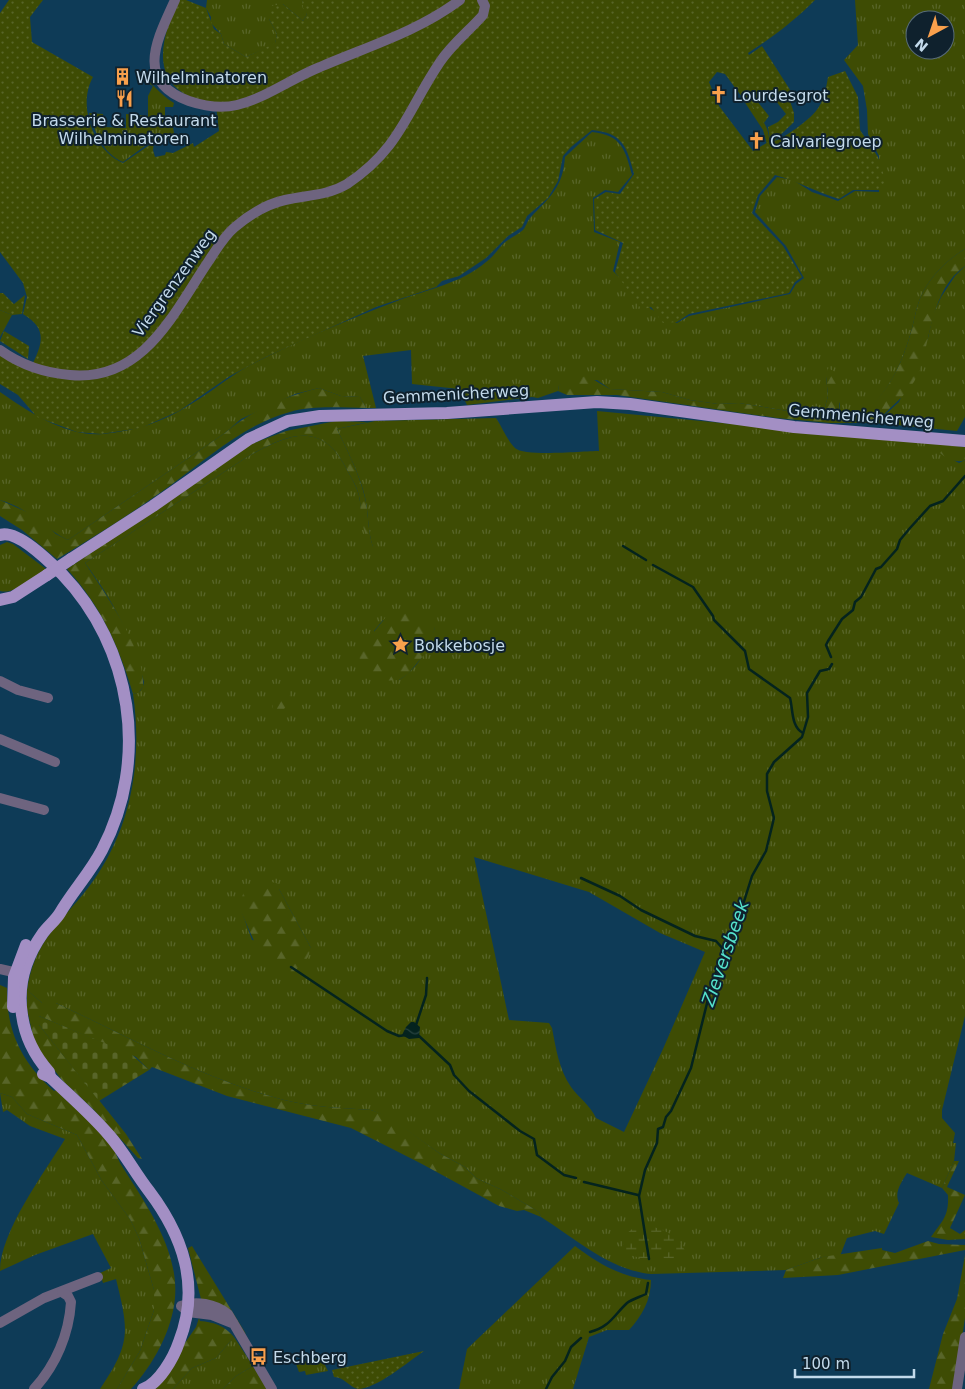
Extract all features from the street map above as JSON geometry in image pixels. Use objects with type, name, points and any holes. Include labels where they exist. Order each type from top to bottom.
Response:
[{"type":"main road","name":"Gemmenicherweg","points":[[0,600],[16,596],[147,510],[249,439],[288,421],[320,416],[447,413],[597,402],[630,404],[794,427],[965,441]]},
{"type":"main road","points":[[0,535],[12,534],[26,543],[52,564],[78,592],[112,648],[126,699],[129,757],[125,786],[118,814],[94,866],[62,907],[57,908],[30,938],[19,973],[20,1006],[24,1029],[32,1048],[49,1072],[50,1077],[109,1135],[150,1193],[169,1232],[178,1258],[186,1307],[170,1346],[143,1389]]},
{"type":"street","points":[[175,0],[155,49],[154,66],[156,74],[165,88],[174,94],[194,102],[220,107],[234,106],[260,98],[312,70],[401,35],[428,22],[460,0]]},
{"type":"street","name":"Viergrenzenweg","points":[[0,350],[34,368],[75,376],[104,373],[135,358],[161,332],[222,242],[237,225],[275,202],[338,189],[360,174],[386,152],[397,137],[444,56],[483,15],[485,6],[482,0]]},
{"type":"street","points":[[0,681],[18,690],[48,698]]},
{"type":"street","points":[[0,739],[55,762]]},
{"type":"street","points":[[0,798],[44,810]]},
{"type":"street","points":[[0,969],[19,973]]},
{"type":"street","points":[[0,1323],[44,1298],[98,1277]]},
{"type":"street","points":[[34,1389],[48,1372],[61,1346],[71,1302],[68,1296],[62,1292]]},
{"type":"street","points":[[186,1307],[214,1315],[232,1323],[272,1389]]},
{"type":"street","points":[[957,1389],[965,1337]]},
{"type":"green space","points":[[9,0],[43,0],[30,17],[32,42],[93,77],[88,88],[87,100],[91,126],[103,148],[112,157],[123,163],[154,142],[153,150],[155,157],[165,155],[166,152],[173,153],[193,143],[194,147],[219,131],[216,105],[194,99],[183,93],[166,74],[163,62],[165,36],[178,0],[186,0],[206,8],[214,29],[221,34],[224,44],[246,57],[275,43],[277,34],[269,19],[270,6],[283,4],[303,21],[307,14],[303,8],[302,0],[815,0],[783,28],[748,53],[749,55],[762,46],[794,96],[790,101],[794,113],[794,122],[774,141],[789,133],[813,115],[823,99],[828,77],[845,71],[858,97],[860,130],[878,157],[887,185],[879,190],[853,190],[839,199],[775,175],[758,195],[752,213],[783,246],[802,277],[795,282],[789,293],[689,314],[677,322],[663,323],[651,307],[642,310],[615,272],[623,243],[595,230],[594,199],[606,192],[620,194],[634,174],[629,156],[622,143],[611,134],[592,130],[563,156],[558,181],[548,198],[527,216],[522,227],[508,236],[486,258],[459,276],[442,281],[436,287],[376,307],[268,356],[230,376],[179,411],[141,428],[101,434],[77,432],[37,417],[18,395],[0,384],[0,352],[32,365],[39,349],[41,336],[36,324],[23,314],[27,297],[23,283],[0,252],[0,13]],"holes":[[[717,72],[725,74],[742,97],[745,95],[764,123],[769,116],[757,101],[769,92],[786,114],[778,122],[768,127],[770,141],[753,151],[719,106],[709,82]]]},
{"type":"green space","points":[[207,0],[302,0],[307,14],[303,21],[283,4],[269,19],[277,34],[275,44],[246,57],[224,44],[221,34],[211,23],[211,17],[206,8]]},
{"type":"green space","points":[[855,0],[965,0],[965,249],[941,268],[923,292],[908,342],[896,372],[879,398],[861,415],[849,419],[839,417],[840,404],[826,376],[828,396],[823,414],[818,416],[739,403],[718,404],[690,400],[662,392],[610,389],[597,380],[559,385],[558,391],[538,398],[532,397],[467,405],[459,389],[412,384],[411,350],[363,356],[376,408],[366,408],[360,397],[341,396],[319,388],[295,394],[241,419],[225,433],[68,540],[28,513],[0,500],[0,392],[48,422],[75,432],[89,434],[115,433],[160,421],[198,400],[245,368],[282,349],[378,309],[455,281],[476,270],[491,258],[504,243],[523,230],[554,191],[562,176],[565,157],[592,132],[610,136],[621,145],[632,175],[618,192],[605,190],[593,198],[594,232],[620,242],[613,271],[651,309],[677,323],[689,316],[790,294],[796,284],[804,278],[786,246],[755,212],[760,196],[777,177],[793,180],[812,192],[838,201],[855,191],[879,192],[879,156],[868,134],[863,86],[844,60],[858,45]]},
{"type":"green space","points":[[140,71],[159,92],[174,103],[173,107],[165,107],[165,122],[172,122],[174,133],[149,143],[123,162],[105,148],[97,135],[89,113],[103,114],[103,127],[126,128],[126,114],[148,116],[148,96],[153,86],[143,80]]},
{"type":"green space","points":[[745,95],[766,126],[769,140],[768,148],[763,130],[742,98]]},
{"type":"green space","points":[[965,249],[965,266],[945,288],[938,302],[918,374],[910,388],[876,423],[830,423],[777,418],[617,395],[567,395],[558,391],[559,385],[573,378],[587,376],[610,389],[662,392],[690,400],[718,404],[739,403],[818,416],[823,414],[828,396],[826,376],[828,368],[840,375],[839,417],[849,419],[857,417],[865,412],[879,397],[896,372],[908,342],[923,292],[941,268]]},
{"type":"green space","points":[[965,266],[965,417],[957,431],[876,423],[899,402],[928,338],[933,315],[941,297],[955,276]]},
{"type":"green space","points":[[0,293],[3,293],[14,304],[25,295],[22,314],[12,315],[0,310]]},
{"type":"green space","points":[[0,310],[12,315],[0,337]]},
{"type":"green space","points":[[4,331],[29,346],[28,359],[0,341]]},
{"type":"green space","points":[[319,388],[341,396],[360,397],[366,408],[308,408],[273,417],[242,433],[129,514],[57,559],[22,530],[0,516],[0,500],[36,516],[56,534],[68,540],[247,417],[293,395]]},
{"type":"green space","points":[[597,411],[932,443],[942,454],[959,463],[965,460],[965,1016],[942,1110],[942,1118],[955,1133],[953,1143],[956,1143],[954,1161],[942,1188],[907,1173],[898,1191],[899,1203],[884,1234],[875,1231],[847,1238],[840,1256],[822,1257],[786,1270],[651,1274],[636,1271],[607,1260],[593,1252],[541,1217],[539,1212],[502,1190],[476,1178],[465,1167],[439,1153],[388,1117],[371,1110],[327,1107],[284,1100],[225,1081],[168,1057],[56,1003],[42,1003],[27,990],[36,958],[42,946],[58,923],[88,888],[115,844],[124,820],[134,770],[136,720],[133,694],[141,690],[144,682],[128,635],[113,605],[85,563],[247,457],[289,438],[314,437],[326,443],[336,453],[357,489],[364,528],[373,547],[362,485],[337,429],[375,421],[496,418],[512,445],[521,451],[555,453],[599,451]],"holes":[[[383,620],[435,628],[417,664],[399,680],[374,631]],[[474,857],[589,892],[660,933],[705,952],[663,1049],[624,1132],[596,1118],[591,1109],[571,1087],[561,1066],[552,1028],[549,1023],[509,1020]],[[278,884],[311,948],[252,940],[240,907]]]},
{"type":"green space","points":[[336,421],[368,422],[337,429],[362,485],[373,547],[369,548],[361,518],[360,499],[346,468],[336,453],[325,443],[314,437],[302,436],[275,443],[247,457],[85,563],[123,623],[138,657],[143,687],[138,693],[133,694],[122,659],[108,627],[90,597],[67,569],[251,444],[286,431]]},
{"type":"green space","points":[[932,443],[965,447],[965,460],[956,461],[946,458]]},
{"type":"green space","points":[[7,542],[13,544],[46,569],[18,588],[6,592],[0,591],[0,545]]},
{"type":"green space","points":[[405,607],[435,628],[428,650],[408,674],[399,680],[380,681],[371,676],[360,664],[359,650],[390,612]]},
{"type":"green space","points":[[283,687],[289,689],[289,701],[283,710],[275,713],[272,706],[273,698]]},
{"type":"green space","points":[[268,881],[279,884],[279,889],[311,948],[308,957],[294,972],[280,973],[262,959],[239,907],[244,891]]},
{"type":"green space","points":[[0,985],[7,988],[9,1018],[18,1045],[25,1057],[43,1080],[94,1126],[114,1150],[158,1227],[172,1262],[175,1298],[170,1323],[154,1358],[131,1389],[117,1389],[140,1351],[154,1310],[154,1290],[139,1238],[130,1219],[102,1181],[77,1135],[27,1114],[12,1097],[0,1093]]},
{"type":"green space","points":[[27,990],[42,1003],[56,1003],[168,1057],[225,1081],[284,1100],[327,1107],[371,1110],[388,1116],[439,1153],[465,1167],[476,1178],[502,1190],[539,1212],[541,1217],[524,1210],[517,1211],[499,1206],[351,1128],[227,1096],[152,1067],[149,1070],[136,1057],[39,1016],[39,1025],[126,1134],[142,1159],[138,1158],[93,1109],[62,1080],[35,1045],[27,1009]]},
{"type":"green space","points":[[39,1016],[131,1054],[149,1070],[99,1101],[39,1025],[37,1021]]},
{"type":"green space","points":[[0,1093],[12,1097],[27,1114],[77,1135],[102,1181],[130,1219],[139,1238],[154,1290],[154,1310],[140,1351],[117,1389],[100,1389],[122,1348],[125,1325],[123,1312],[116,1279],[103,1283],[100,1273],[111,1268],[93,1234],[35,1255],[0,1271],[7,1239],[15,1221],[35,1185],[65,1139],[30,1126],[7,1110],[3,1112]]},
{"type":"green space","points":[[954,1161],[959,1161],[947,1187],[965,1195],[950,1228],[960,1234],[965,1230],[965,1239],[948,1240],[931,1237],[946,1214],[948,1195],[942,1188]]},
{"type":"green space","points":[[637,1225],[661,1229],[675,1237],[684,1249],[687,1257],[683,1260],[649,1260],[621,1253],[626,1234]]},
{"type":"green space","points":[[928,1241],[939,1244],[965,1245],[965,1250],[838,1275],[783,1278],[786,1270],[822,1257],[882,1248],[882,1250],[895,1253]]},
{"type":"green space","points":[[192,1246],[246,1334],[201,1299],[188,1248]]},
{"type":"green space","points":[[575,1246],[611,1269],[630,1276],[651,1280],[647,1301],[634,1325],[629,1330],[607,1330],[589,1337],[573,1389],[459,1389],[467,1349]]},
{"type":"green space","points":[[965,1255],[965,1318],[954,1389],[929,1389],[943,1334],[957,1299]]},
{"type":"green space","points":[[199,1318],[200,1321],[210,1322],[223,1327],[234,1337],[216,1358],[192,1368],[173,1389],[153,1389],[196,1327]]},
{"type":"green space","points":[[234,1337],[253,1366],[236,1376],[223,1389],[173,1389],[192,1368],[216,1358]]},
{"type":"green space","points":[[424,1351],[383,1380],[365,1388],[355,1388],[338,1377],[334,1377],[332,1370]]},
{"type":"green space","points":[[321,1357],[328,1371],[306,1375],[305,1371],[299,1372],[296,1364]]},
{"type":"green space","points":[[253,1366],[267,1389],[223,1389],[236,1376]]},
{"type":"water","points":[[411,1022],[420,1027],[419,1038],[409,1039],[402,1035]]},
{"type":"waterway","name":"Zieversbeek","points":[[831,657],[826,645],[828,641],[842,619],[853,610],[855,602],[861,597],[876,569],[881,567],[897,549],[900,540],[930,506],[943,501],[965,476]]},
{"type":"waterway","points":[[623,546],[646,560]]},
{"type":"waterway","points":[[653,565],[693,587],[714,620],[745,651],[749,669],[790,698],[794,722],[796,727],[803,733]]},
{"type":"waterway","name":"Zieversbeek","points":[[649,1259],[639,1196],[645,1170],[657,1143],[658,1129],[663,1127],[666,1117],[671,1111],[691,1068],[713,979],[736,927],[752,876],[766,851],[774,818],[767,791],[767,774],[774,762],[802,737],[808,717],[807,693],[820,671],[829,669],[832,664]]},
{"type":"waterway","points":[[581,878],[620,896],[641,910],[695,936],[716,941],[724,950]]},
{"type":"waterway","points":[[291,967],[387,1031],[399,1036],[406,1035]]},
{"type":"waterway","points":[[416,1025],[426,995],[427,978]]},
{"type":"waterway","points":[[419,1036],[450,1065],[454,1075],[469,1091],[520,1131],[534,1139],[537,1155],[564,1175],[576,1178]]},
{"type":"waterway","points":[[584,1182],[638,1195]]},
{"type":"waterway","name":"Zieversbeek","points":[[590,1332],[607,1324],[622,1307],[646,1294],[648,1283]]},
{"type":"waterway","name":"Zieversbeek","points":[[546,1389],[552,1377],[565,1361],[571,1347],[581,1338]]},
{"type":"place","name":"Wilhelminatoren","points":[[122,77]]},
{"type":"place","name":"Lourdesgrot","points":[[719,95]]},
{"type":"place","name":"Brasserie & Restaurant Wilhelminatoren","points":[[124,98]]},
{"type":"place","name":"Calvariegroep","points":[[756,141]]},
{"type":"place","name":"Bokkebosje","points":[[400,645]]},
{"type":"place","name":"Eschberg","points":[[259,1357]]}]
